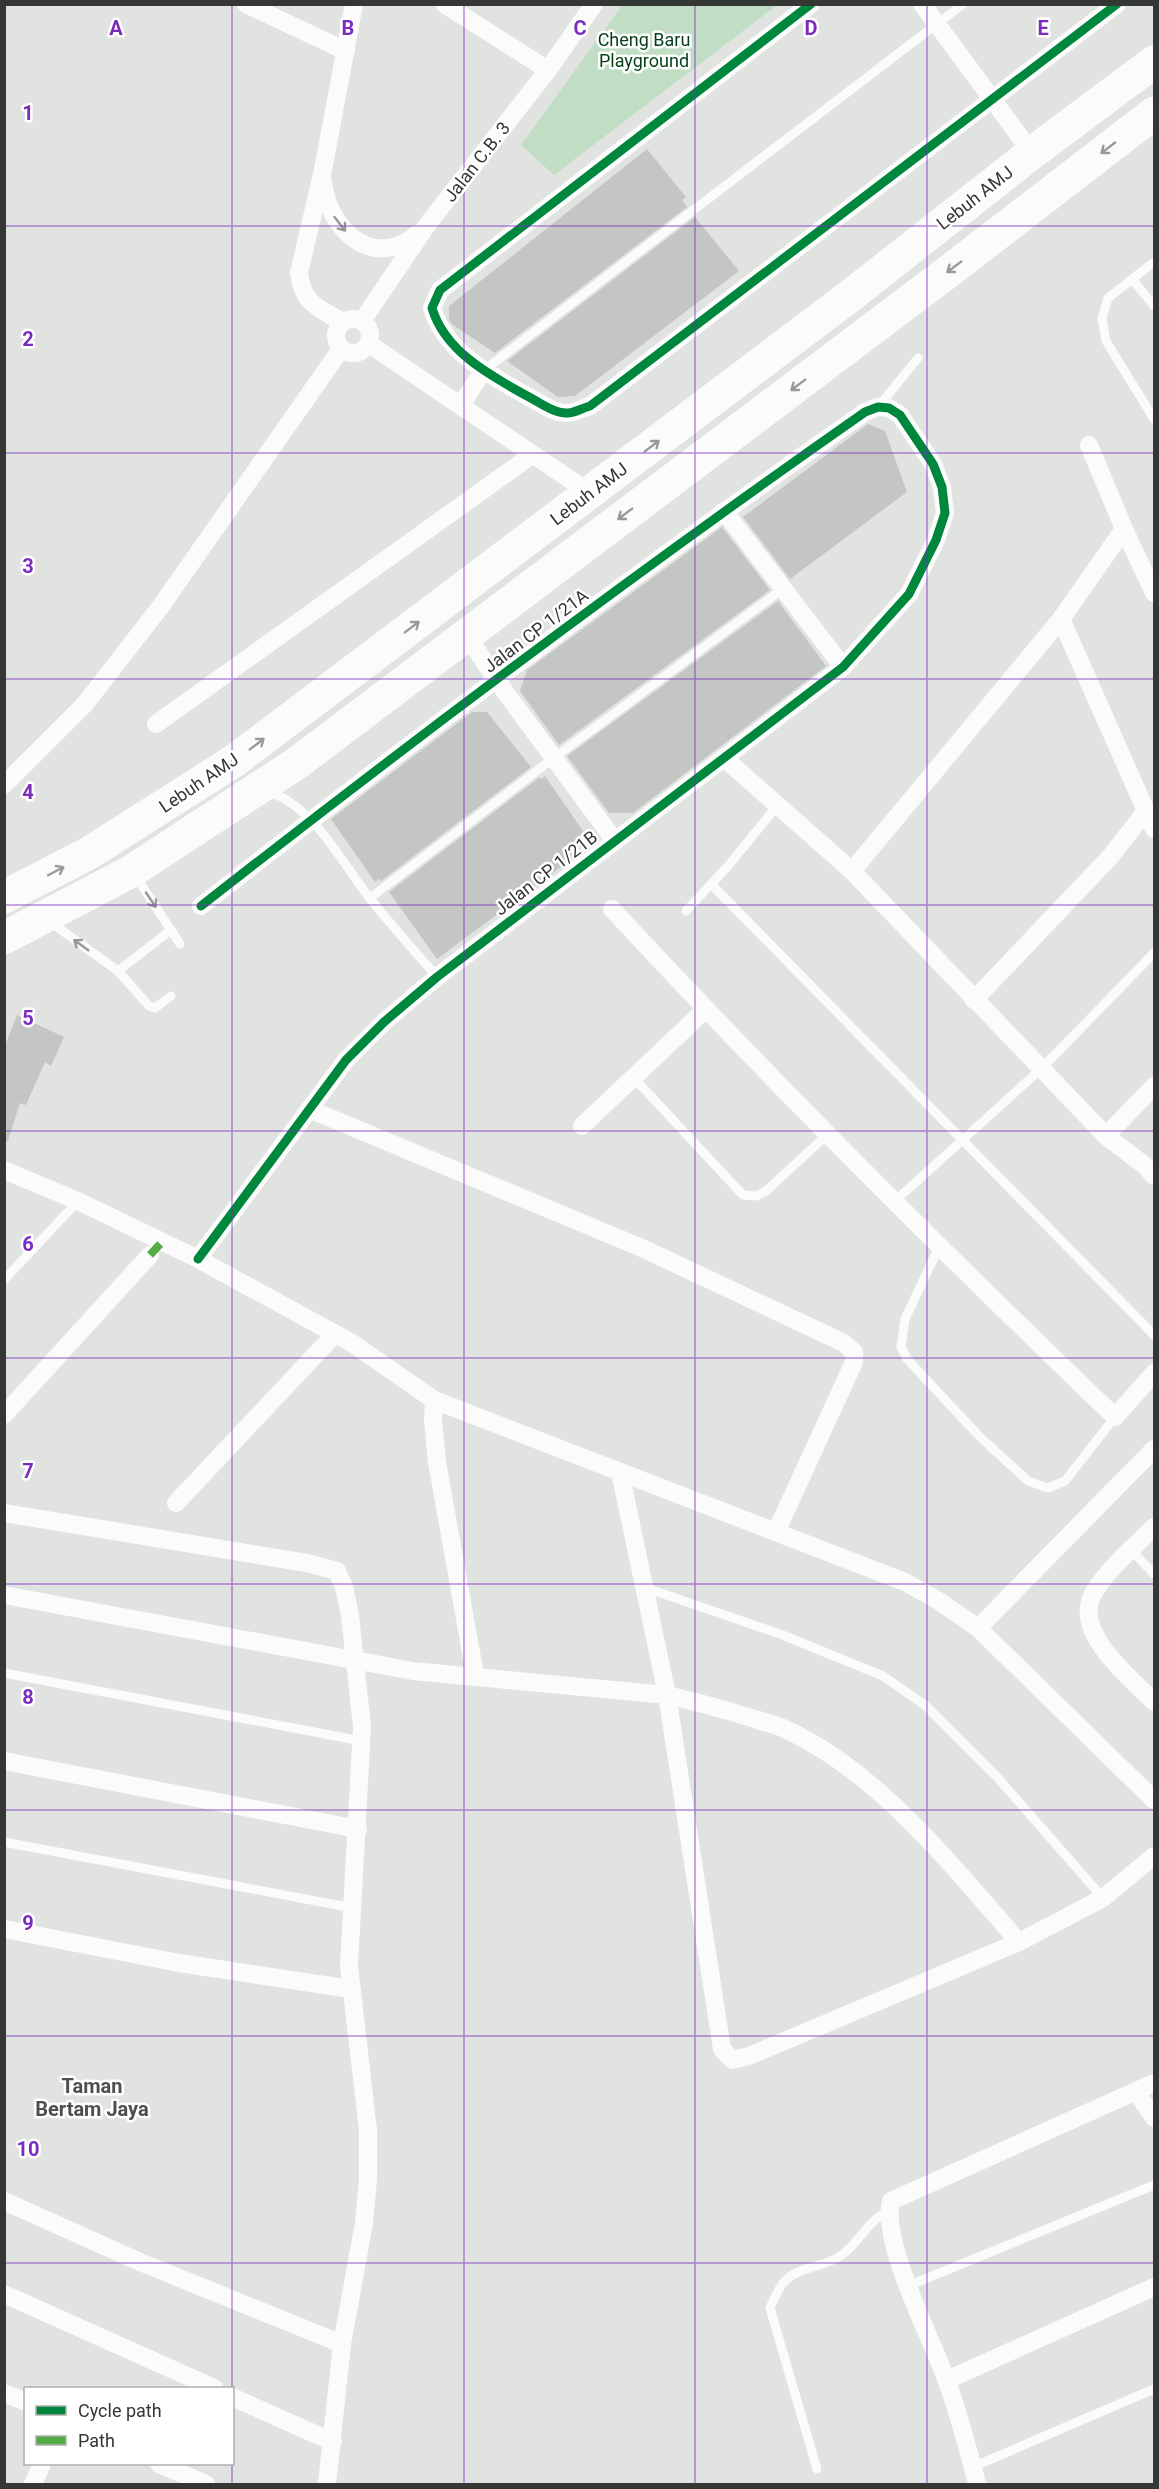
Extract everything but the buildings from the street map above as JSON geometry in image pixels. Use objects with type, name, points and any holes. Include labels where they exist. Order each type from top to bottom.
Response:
[{"type":"highway","name":"Lebuh AMJ","points":[[4,897],[89,853],[234,761],[850,296],[1032,153],[1155,62]]},
{"type":"highway","name":"Lebuh AMJ","points":[[4,938],[132,871],[297,763],[1155,113]]},
{"type":"street","points":[[246,4],[346,51]]},
{"type":"street","points":[[342,322],[308,301],[301,287],[299,273],[323,170],[354,4]]},
{"type":"street","points":[[444,4],[549,70]]},
{"type":"street","name":"Jalan C.B. 3","points":[[362,321],[427,225],[549,70],[594,4]]},
{"type":"street","points":[[812,4],[440,290],[432,308],[437,324],[448,339],[483,371],[548,407],[567,413],[590,406],[993,101],[1117,4]]},
{"type":"street","points":[[922,4],[1032,153]]},
{"type":"street","points":[[323,170],[324,192],[329,210],[340,227],[356,242],[374,248],[395,248],[408,242],[427,225]]},
{"type":"street","points":[[341,349],[336,332],[342,322],[352,319],[362,321],[369,329],[369,344]]},
{"type":"street","points":[[369,344],[590,493]]},
{"type":"street","points":[[341,349],[356,353],[369,344]]},
{"type":"street","points":[[4,785],[85,704],[161,606],[341,349]]},
{"type":"street","points":[[461,405],[483,371]]},
{"type":"street","name":"Jalan CP 1/21B","points":[[198,1259],[346,1060],[384,1022],[437,977],[843,667],[909,594],[936,540],[945,513],[942,487],[933,464],[900,415],[890,408],[878,407]]},
{"type":"street","name":"Jalan CP 1/21A","points":[[201,906],[311,820],[724,511],[865,412],[878,407]]},
{"type":"street","points":[[1089,445],[1124,529],[1155,593]]},
{"type":"street","points":[[156,724],[532,455]]},
{"type":"street","points":[[724,511],[843,667]]},
{"type":"street","points":[[852,871],[1061,619],[1124,529]]},
{"type":"street","points":[[1061,619],[1155,829]]},
{"type":"street","points":[[466,634],[497,681],[615,841]]},
{"type":"street","points":[[724,758],[852,871],[1106,1136],[1155,1176]]},
{"type":"street","points":[[974,1000],[1110,857],[1146,811]]},
{"type":"street","points":[[612,909],[706,1009],[939,1247],[1115,1417],[1155,1373]]},
{"type":"street","points":[[582,1126],[706,1009]]},
{"type":"street","points":[[1106,1136],[1155,1086]]},
{"type":"street","points":[[309,1110],[642,1248],[844,1343],[854,1352],[854,1362],[776,1532]]},
{"type":"street","points":[[4,1170],[78,1201],[198,1259],[352,1343],[434,1400],[905,1582],[939,1601],[978,1628],[1155,1800]]},
{"type":"street","points":[[4,1415],[150,1255]]},
{"type":"street","points":[[176,1503],[335,1334]]},
{"type":"street","points":[[434,1400],[433,1420],[437,1462],[475,1675]]},
{"type":"street","points":[[978,1628],[1155,1449]]},
{"type":"street","points":[[620,1472],[667,1695],[722,2049],[732,2060],[749,2056],[1019,1942],[1103,1898],[1155,1856]]},
{"type":"street","points":[[4,1513],[307,1563],[337,1570],[344,1587],[357,1661],[362,1741],[349,1966],[368,2130],[368,2180],[364,2223],[342,2344],[327,2484]]},
{"type":"street","points":[[1155,1527],[1100,1583],[1091,1598],[1088,1616],[1094,1635],[1105,1651],[1155,1702]]},
{"type":"street","points":[[4,1595],[413,1671],[475,1675],[667,1695],[703,1703],[788,1730],[836,1756],[893,1806],[954,1868],[1019,1942]]},
{"type":"street","points":[[4,1761],[358,1829]]},
{"type":"street","points":[[4,1929],[179,1963],[351,1989]]},
{"type":"street","points":[[975,2476],[947,2380],[908,2286],[889,2224],[888,2211],[891,2201],[1155,2083]]},
{"type":"street","points":[[1136,2092],[1155,2118]]},
{"type":"street","points":[[4,2202],[140,2262],[342,2344]]},
{"type":"street","points":[[947,2380],[1155,2287]]},
{"type":"street","points":[[4,2294],[211,2387]]},
{"type":"street","points":[[4,2393],[24,2401]]},
{"type":"street","points":[[234,2398],[333,2442]]},
{"type":"street","points":[[33,2484],[41,2465]]},
{"type":"street","points":[[163,2465],[206,2484]]},
{"type":"lane","points":[[483,371],[963,4]]},
{"type":"lane","points":[[1155,262],[1108,298],[1102,318],[1106,341],[1155,419]]},
{"type":"lane","points":[[1133,280],[1155,306]]},
{"type":"lane","points":[[878,407],[918,358]]},
{"type":"lane","points":[[370,898],[555,757],[784,588]]},
{"type":"lane","points":[[256,789],[294,804],[311,820],[370,898],[437,977]]},
{"type":"lane","points":[[686,911],[777,806]]},
{"type":"lane","points":[[132,871],[180,944]]},
{"type":"lane","points":[[711,884],[1155,1335]]},
{"type":"lane","points":[[45,918],[118,971],[149,1006],[155,1008],[171,996]]},
{"type":"lane","points":[[118,971],[171,930]]},
{"type":"lane","points":[[895,1201],[1042,1068],[1155,952]]},
{"type":"lane","points":[[633,1077],[743,1196],[756,1196],[766,1191],[829,1133]]},
{"type":"lane","points":[[4,1280],[78,1201]]},
{"type":"lane","points":[[939,1247],[905,1319],[901,1347],[907,1359],[979,1436],[1028,1481],[1048,1488],[1065,1481],[1115,1417]]},
{"type":"lane","points":[[1131,1550],[1155,1574]]},
{"type":"lane","points":[[646,1588],[780,1634],[883,1676],[926,1706],[997,1778],[1103,1898]]},
{"type":"lane","points":[[4,1673],[362,1741]]},
{"type":"lane","points":[[4,1842],[353,1908]]},
{"type":"lane","points":[[908,2286],[1155,2185]]},
{"type":"lane","points":[[817,2469],[770,2308],[786,2280],[814,2265],[840,2257],[860,2238],[877,2216],[888,2211]]},
{"type":"lane","points":[[975,2476],[1155,2389]]},
{"type":"green space","name":"Cheng Baru Playground","points":[[623,4],[777,5],[554,175],[521,145]]},
{"type":"marked path","points":[[150,1255],[162,1242]]},
{"type":"cycle path","points":[[811,4],[440,290],[432,308],[438,324],[458,350],[485,371],[553,410],[570,413],[590,406],[1117,4]]},
{"type":"cycle path","points":[[198,1259],[346,1060],[384,1022],[437,977],[843,667],[909,594],[936,540],[945,513],[942,487],[933,464],[900,415],[889,408],[878,407],[865,412],[530,654],[201,906]]},
{"type":"district","name":"Taman Bertam Jaya","points":[[92,2098]]}]
